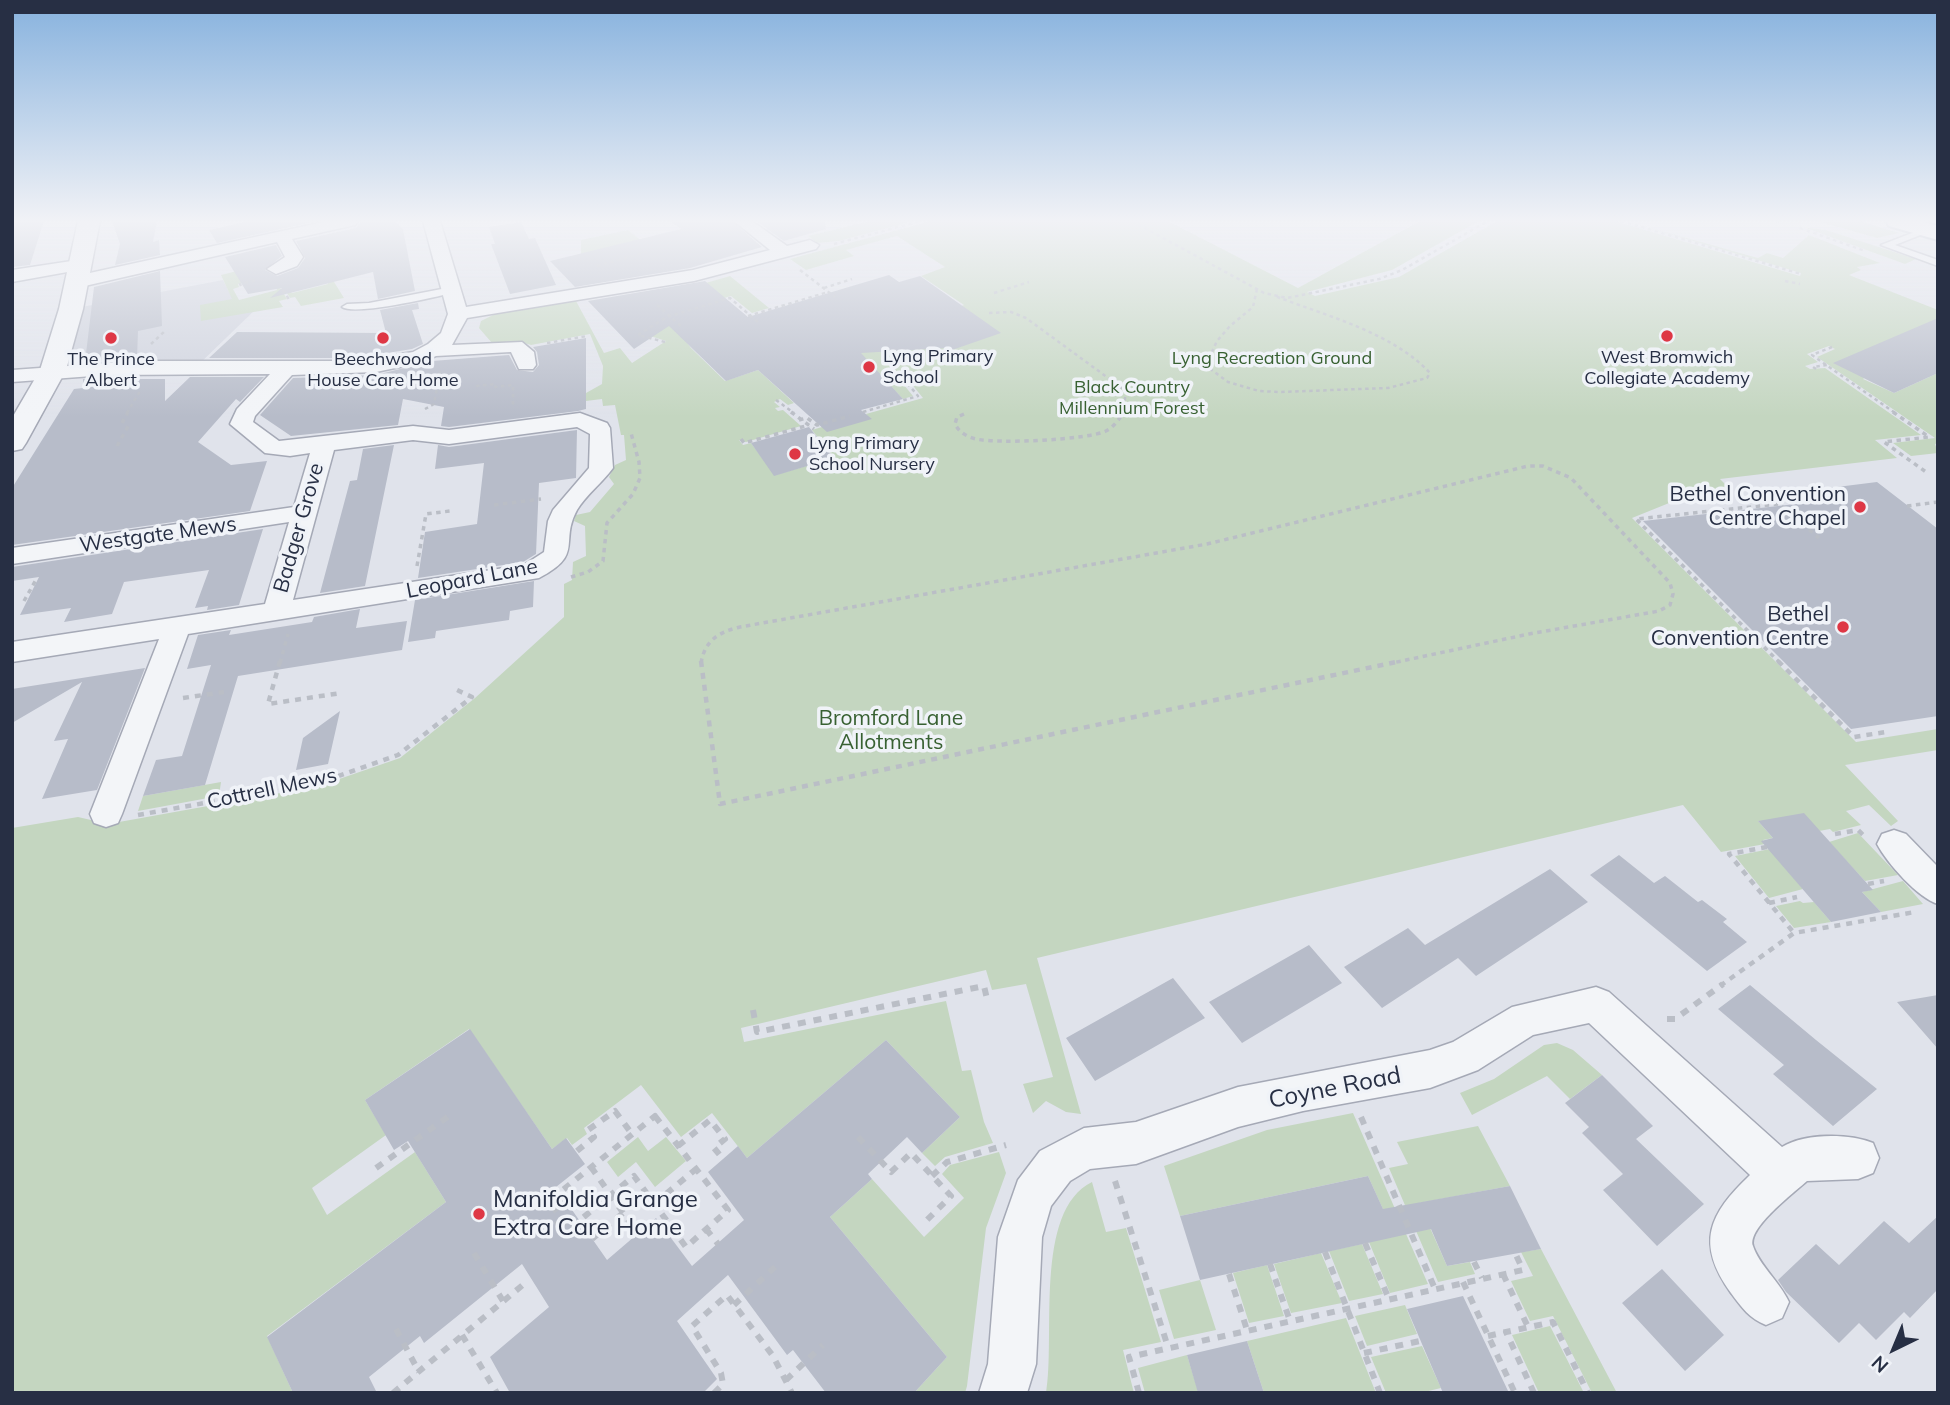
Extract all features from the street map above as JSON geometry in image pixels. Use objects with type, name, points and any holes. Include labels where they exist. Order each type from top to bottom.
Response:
[{"type":"street","points":[[12,443],[53,370],[75,287]]},
{"type":"street","points":[[432,350],[444,342],[456,328],[458,314],[451,287]]},
{"type":"street","points":[[458,314],[624,287]]},
{"type":"street","points":[[12,376],[99,367],[287,368],[389,364],[432,350],[515,346],[524,352],[523,373]]},
{"type":"street","name":"Leopard Lane","points":[[12,652],[177,627],[283,621],[530,572],[548,564],[558,553],[561,520],[566,508],[601,468],[599,428],[580,420],[449,437],[413,433],[290,449],[273,448],[242,424],[245,414],[287,368]]},
{"type":"street","name":"Badger Grove","points":[[283,621],[303,513],[324,445]]},
{"type":"street","name":"Westgate Mews","points":[[12,556],[303,513]]},
{"type":"street","points":[[120,815],[177,627]]},
{"type":"street","points":[[1879,840],[1928,901]]},
{"type":"street","name":"Coyne Road","points":[[1003,1393],[1012,1364],[1020,1237],[1033,1195],[1055,1166],[1084,1149],[1136,1143],[1238,1107],[1430,1069],[1464,1056],[1525,1019],[1596,1004],[1782,1177]]},
{"type":"street","points":[[1766,1302],[1732,1253],[1729,1234],[1738,1217],[1799,1160],[1858,1158]]},
{"type":"lane","points":[[347,307],[369,306],[452,290]]},
{"type":"path","points":[[823,288],[828,287]]},
{"type":"path","points":[[994,293],[1014,287]]},
{"type":"path","points":[[1252,287],[1401,350],[1425,365],[1430,373],[1427,378],[1410,384],[1340,391],[1259,391],[1228,382],[1209,368],[1208,358],[1225,329],[1253,307],[1256,289]]},
{"type":"path","points":[[1275,296],[1296,297],[1342,287]]},
{"type":"path","points":[[823,288],[835,297]]},
{"type":"path","points":[[748,315],[828,292]]},
{"type":"path","points":[[665,342],[638,335],[670,316],[730,298],[760,324]]},
{"type":"path","points":[[651,299],[682,327]]},
{"type":"path","points":[[964,414],[957,418],[955,424],[959,431],[976,439],[992,441],[1084,438],[1105,430],[1117,422],[1124,412],[1126,391],[1093,366],[1026,318],[1011,312],[989,313]]},
{"type":"path","points":[[547,343],[587,336]]},
{"type":"path","points":[[1832,347],[1812,355],[1929,437],[1884,442],[1926,472]]},
{"type":"path","points":[[1816,369],[1813,367],[1827,365]]},
{"type":"path","points":[[863,412],[918,397],[898,372]]},
{"type":"path","points":[[476,386],[523,373]]},
{"type":"path","points":[[494,387],[513,385],[512,411]]},
{"type":"path","points":[[435,401],[437,387]]},
{"type":"path","points":[[122,424],[141,390]]},
{"type":"path","points":[[776,400],[814,429]]},
{"type":"path","points":[[777,410],[785,407]]},
{"type":"path","points":[[799,420],[807,418],[817,425],[850,416]]},
{"type":"path","points":[[117,446],[130,422]]},
{"type":"path","points":[[741,439],[744,443],[809,425]]},
{"type":"path","points":[[570,578],[584,574],[604,562],[607,556],[604,532],[607,523],[633,496],[642,478],[631,433],[623,432]]},
{"type":"path","points":[[1528,466],[1558,470],[1571,478],[1670,583],[1673,594],[1670,605],[1659,611],[1529,634],[720,804],[700,666],[702,652],[708,641],[718,633],[750,625],[1208,544],[1528,466]]},
{"type":"path","points":[[494,505],[544,498]]},
{"type":"path","points":[[1907,506],[1938,502]]},
{"type":"path","points":[[1819,538],[1779,503],[1636,519],[1854,737],[1886,732]]},
{"type":"path","points":[[417,570],[426,514],[450,511]]},
{"type":"path","points":[[283,621],[268,704],[341,693]]},
{"type":"path","name":"Cottrell Mews","points":[[120,815],[321,782],[398,755],[472,697],[457,690]]},
{"type":"path","points":[[178,699],[224,692]]},
{"type":"path","points":[[1835,834],[1858,830],[1879,840]]},
{"type":"path","points":[[1767,846],[1729,854],[1794,933]]},
{"type":"path","points":[[1769,903],[1797,897]]},
{"type":"path","points":[[1659,1019],[1675,1019],[1794,933],[1928,901]]},
{"type":"path","points":[[753,1010],[757,1032],[984,986],[987,999]]},
{"type":"path","points":[[1356,1107],[1435,1289]]},
{"type":"path","points":[[577,1151],[594,1137],[589,1130],[615,1111],[632,1135]]},
{"type":"path","points":[[376,1168],[449,1116]]},
{"type":"path","points":[[655,1116],[727,1210],[686,1247],[634,1176],[569,1229],[549,1201],[632,1135],[655,1116]]},
{"type":"path","points":[[678,1146],[710,1120],[725,1139],[714,1148],[723,1159]]},
{"type":"path","points":[[858,1138],[891,1172],[911,1153],[951,1196],[926,1221]]},
{"type":"path","points":[[932,1176],[947,1162],[1006,1145]]},
{"type":"path","points":[[591,1167],[638,1234]]},
{"type":"path","points":[[654,1204],[696,1169]]},
{"type":"path","points":[[1112,1172],[1168,1347]]},
{"type":"path","points":[[592,1239],[624,1213]]},
{"type":"path","points":[[543,1236],[562,1220]]},
{"type":"path","points":[[706,1229],[718,1244]]},
{"type":"path","points":[[1365,1243],[1389,1298]]},
{"type":"path","points":[[474,1252],[503,1301]]},
{"type":"path","points":[[1325,1252],[1380,1393]]},
{"type":"path","points":[[1139,1393],[1129,1357],[1523,1270],[1515,1253]]},
{"type":"path","points":[[1474,1262],[1482,1278]]},
{"type":"path","points":[[734,1305],[778,1264]]},
{"type":"path","points":[[1270,1264],[1290,1321]]},
{"type":"path","points":[[1228,1274],[1247,1330]]},
{"type":"path","points":[[1503,1274],[1528,1327]]},
{"type":"path","points":[[1463,1282],[1515,1393]]},
{"type":"path","points":[[393,1393],[524,1284]]},
{"type":"path","points":[[714,1393],[723,1384],[721,1373],[692,1326],[727,1295],[786,1380],[792,1393]]},
{"type":"path","points":[[1489,1336],[1553,1322],[1588,1393]]},
{"type":"path","points":[[396,1329],[419,1372]]},
{"type":"path","points":[[1506,1332],[1534,1393]]},
{"type":"path","points":[[462,1335],[496,1393]]},
{"type":"path","points":[[1364,1353],[1420,1340]]},
{"type":"path","points":[[786,1380],[823,1345]]},
{"type":"shaded area","points":[[189,287],[226,287],[240,313],[255,310],[196,367],[53,370],[71,309]]},
{"type":"green space","points":[[226,287],[239,287],[233,289],[239,300],[277,290],[276,287],[279,287],[287,299],[279,301],[283,307],[201,321],[200,305],[232,299]]},
{"type":"green space","points":[[283,287],[287,287],[292,293],[318,287],[337,287],[344,298],[301,306],[295,297],[290,298]]},
{"type":"green space","points":[[693,287],[743,287],[769,308],[752,313],[731,296],[670,314],[653,298]]},
{"type":"green space","name":"Bromford Lane Allotments","points":[[937,287],[1328,287],[1307,292],[1315,296],[1357,287],[1878,287],[1938,310],[1938,318],[1863,379],[1894,393],[1938,373],[1938,443],[1935,444],[1938,453],[1911,456],[1893,443],[1935,438],[1817,357],[1835,349],[1829,346],[1807,354],[1818,362],[1805,366],[1810,369],[1825,368],[1921,435],[1875,440],[1897,458],[1720,479],[1732,491],[1684,497],[1632,518],[1856,742],[1938,729],[1938,750],[1845,765],[1898,821],[1891,826],[1869,805],[1846,811],[1861,825],[1833,832],[1830,829],[1819,831],[1758,821],[1773,838],[1763,840],[1765,844],[1721,852],[1683,805],[1037,958],[1081,1114],[1066,1112],[1046,1101],[1033,1113],[1023,1084],[1053,1077],[1026,984],[992,990],[986,970],[741,1028],[744,1042],[946,1001],[962,1071],[971,1070],[984,1122],[993,1143],[945,1157],[935,1166],[922,1153],[960,1117],[886,1040],[747,1158],[712,1113],[681,1137],[641,1085],[584,1128],[587,1134],[572,1145],[567,1138],[552,1149],[469,1029],[365,1100],[386,1135],[312,1188],[327,1215],[415,1152],[446,1202],[267,1336],[293,1393],[12,1393],[12,828],[78,817],[108,824],[319,786],[400,758],[475,698],[564,617],[564,584],[572,580],[573,562],[586,556],[585,526],[574,521],[576,515],[590,512],[614,484],[609,477],[615,465],[626,460],[624,435],[621,435],[615,405],[603,406],[602,399],[586,401],[586,393],[602,384],[603,366],[590,334],[531,345],[517,341],[492,343],[479,328],[481,321],[495,314],[576,301],[604,353],[620,348],[632,363],[666,341],[644,334],[669,319],[691,348],[725,381],[758,370],[794,403],[788,405],[780,399],[774,402],[780,407],[775,408],[778,411],[783,410],[801,426],[746,442],[739,440],[743,445],[751,443],[775,475],[834,458],[812,430],[855,417],[870,419],[866,414],[923,398],[901,371],[895,374],[913,396],[903,399],[886,381],[800,404],[799,359],[923,331],[949,351],[943,313],[964,305]]},
{"type":"green space","points":[[221,782],[219,796],[138,811],[143,796]]},
{"type":"green space","points":[[1858,833],[1898,875],[1865,881],[1829,842]]},
{"type":"green space","points":[[1770,849],[1803,889],[1769,898],[1735,856]]},
{"type":"green space","points":[[1903,881],[1923,904],[1881,912],[1862,892]]},
{"type":"green space","points":[[1800,901],[1814,902],[1831,922],[1794,928],[1776,906]]},
{"type":"green space","points":[[1557,1043],[1573,1050],[1602,1075],[1570,1099],[1547,1076],[1472,1115],[1460,1093],[1494,1079],[1544,1045]]},
{"type":"green space","points":[[1353,1113],[1428,1284],[1390,1293],[1369,1242],[1395,1236],[1368,1176],[1180,1216],[1164,1166],[1267,1130]]},
{"type":"green space","points":[[1478,1126],[1510,1186],[1419,1203],[1447,1266],[1470,1262],[1475,1274],[1438,1282],[1389,1168],[1408,1164],[1397,1142]]},
{"type":"green space","points":[[638,1137],[648,1151],[666,1137],[686,1161],[655,1187],[636,1162],[618,1177],[607,1162]]},
{"type":"green space","points":[[999,1152],[1006,1173],[986,1228],[965,1393],[914,1393],[947,1357],[830,1217],[872,1179],[924,1237],[964,1198],[942,1174],[950,1165]]},
{"type":"green space","points":[[1092,1182],[1106,1232],[1126,1228],[1161,1342],[1123,1350],[1134,1393],[1046,1393],[1054,1247],[1061,1219],[1073,1197]]},
{"type":"green space","points":[[1362,1244],[1383,1294],[1349,1301],[1329,1251]]},
{"type":"green space","points":[[1541,1249],[1617,1393],[1592,1393],[1553,1316],[1530,1321],[1511,1281],[1533,1276],[1521,1252]]},
{"type":"green space","points":[[1321,1253],[1342,1303],[1291,1313],[1274,1264]]},
{"type":"green space","points":[[1267,1265],[1284,1316],[1249,1323],[1233,1273]]},
{"type":"green space","points":[[1200,1280],[1216,1330],[1174,1339],[1159,1290]]},
{"type":"green space","points":[[1405,1305],[1417,1334],[1367,1346],[1355,1316]]},
{"type":"green space","points":[[1346,1318],[1376,1393],[1264,1393],[1247,1341]]},
{"type":"green space","points":[[1550,1326],[1584,1393],[1539,1393],[1512,1335]]},
{"type":"green space","points":[[1422,1346],[1441,1388],[1420,1393],[1386,1393],[1371,1357]]},
{"type":"green space","points":[[1187,1355],[1198,1391],[1145,1393],[1138,1368]]},
{"type":"building","points":[[94,287],[161,287],[162,326],[138,331],[137,358],[85,362]]},
{"type":"building","points":[[243,287],[315,287],[270,298],[282,288],[248,294]]},
{"type":"building","points":[[376,287],[414,287],[415,291],[378,299]]},
{"type":"building","points":[[507,287],[548,287],[510,294]]},
{"type":"building","points":[[672,287],[712,287],[748,317],[850,287],[935,287],[1001,333],[949,351],[946,348],[861,353],[903,399],[861,410],[872,419],[827,432],[758,370],[726,381],[669,326],[634,349],[588,301]]},
{"type":"building","points":[[418,303],[419,309],[412,310],[423,344],[412,349],[357,358],[209,358],[237,332],[386,333],[380,310]]},
{"type":"building","points":[[1938,318],[1938,373],[1894,393],[1833,363]]},
{"type":"building","points":[[586,338],[586,409],[578,411],[449,427],[441,426],[444,407],[403,399],[398,425],[291,436],[260,415],[293,378],[376,375],[432,361],[509,355],[517,370],[533,372],[539,365],[537,352],[533,347]]},
{"type":"building","points":[[190,377],[264,377],[240,402],[236,399],[198,442],[231,465],[267,461],[250,511],[12,545],[12,488],[74,389],[83,388],[83,379],[165,379],[165,401]]},
{"type":"building","name":"Lyng Primary School Nursery","points":[[809,427],[834,458],[774,476],[751,443]]},
{"type":"building","points":[[577,430],[576,478],[539,483],[536,554],[523,562],[418,578],[425,532],[477,524],[484,463],[435,469],[438,445],[449,447]]},
{"type":"building","points":[[394,445],[365,586],[320,593],[350,481],[357,480],[363,449]]},
{"type":"building","name":"Bethel Convention Centre","points":[[1877,482],[1938,529],[1938,716],[1851,729],[1643,521],[1805,503],[1801,500],[1815,498],[1805,491]]},
{"type":"building","points":[[263,529],[239,605],[207,610],[208,606],[195,608],[209,570],[124,582],[112,614],[64,622],[71,608],[20,615],[39,577],[12,581],[12,567]]},
{"type":"building","points":[[534,581],[533,607],[510,611],[509,620],[436,631],[435,638],[408,642],[415,600]]},
{"type":"building","points":[[360,609],[356,628],[407,621],[402,650],[238,676],[205,785],[143,796],[156,760],[182,756],[211,665],[187,669],[198,635],[231,630],[229,635],[312,622],[314,617]]},
{"type":"building","points":[[145,668],[97,790],[42,799],[68,739],[54,741],[82,682],[12,723],[12,689]]},
{"type":"building","points":[[340,711],[328,764],[296,770],[303,738]]},
{"type":"building","points":[[1804,813],[1873,890],[1862,892],[1881,912],[1831,922],[1761,841],[1773,838],[1758,821]]},
{"type":"building","points":[[1619,855],[1654,883],[1665,876],[1698,902],[1702,900],[1727,919],[1723,922],[1747,942],[1707,971],[1590,875]]},
{"type":"building","points":[[1550,869],[1588,902],[1476,976],[1458,958],[1382,1008],[1344,967],[1408,928],[1425,945]]},
{"type":"building","points":[[1309,945],[1342,983],[1242,1043],[1209,1002]]},
{"type":"building","points":[[1173,978],[1205,1018],[1095,1081],[1066,1038]]},
{"type":"building","points":[[1750,985],[1877,1089],[1833,1126],[1773,1074],[1784,1065],[1718,1009]]},
{"type":"building","points":[[1938,995],[1938,1049],[1897,1002]]},
{"type":"building","name":"Manifoldia Grange Extra Care Home","points":[[470,1029],[552,1149],[566,1138],[585,1164],[556,1187],[607,1260],[656,1218],[692,1266],[744,1220],[708,1172],[738,1146],[747,1158],[886,1040],[960,1117],[922,1153],[907,1137],[868,1174],[872,1179],[830,1217],[947,1357],[914,1393],[826,1393],[793,1350],[787,1355],[728,1275],[677,1321],[717,1379],[703,1393],[510,1393],[490,1357],[549,1307],[522,1264],[424,1343],[420,1336],[369,1377],[377,1393],[293,1393],[267,1337],[446,1202],[408,1141],[394,1150],[365,1100]]},
{"type":"building","points":[[1602,1075],[1653,1126],[1636,1139],[1704,1204],[1657,1246],[1603,1190],[1623,1174],[1582,1133],[1589,1127],[1565,1103]]},
{"type":"building","points":[[1368,1176],[1383,1209],[1510,1186],[1541,1249],[1447,1266],[1431,1229],[1200,1280],[1180,1216]]},
{"type":"building","points":[[1938,1216],[1938,1289],[1910,1318],[1904,1312],[1876,1340],[1859,1323],[1839,1343],[1786,1292],[1778,1280],[1816,1244],[1839,1265],[1884,1221],[1909,1243]]},
{"type":"building","points":[[1662,1269],[1724,1335],[1685,1371],[1622,1303]]},
{"type":"building","points":[[1463,1296],[1509,1393],[1443,1393],[1407,1309]]},
{"type":"building","points":[[1247,1341],[1264,1393],[1198,1393],[1187,1355]]},
{"type":"place","name":"West Bromwich Collegiate Academy","points":[[1667,336]]},
{"type":"place","name":"The Prince Albert","points":[[111,338]]},
{"type":"place","name":"Beechwood House Care Home","points":[[383,338]]},
{"type":"place","name":"Lyng Primary School","points":[[869,367]]},
{"type":"place","name":"Lyng Primary School Nursery","points":[[795,454]]},
{"type":"place","name":"Bethel Convention Centre Chapel","points":[[1860,507]]},
{"type":"place","name":"Bethel Convention Centre","points":[[1843,627]]},
{"type":"place","name":"Manifoldia Grange Extra Care Home","points":[[479,1214]]},
{"type":"park label","name":"Lyng Recreation Ground","points":[[1272,359]]},
{"type":"park label","name":"Black Country Millennium Forest","points":[[1132,398]]}]
